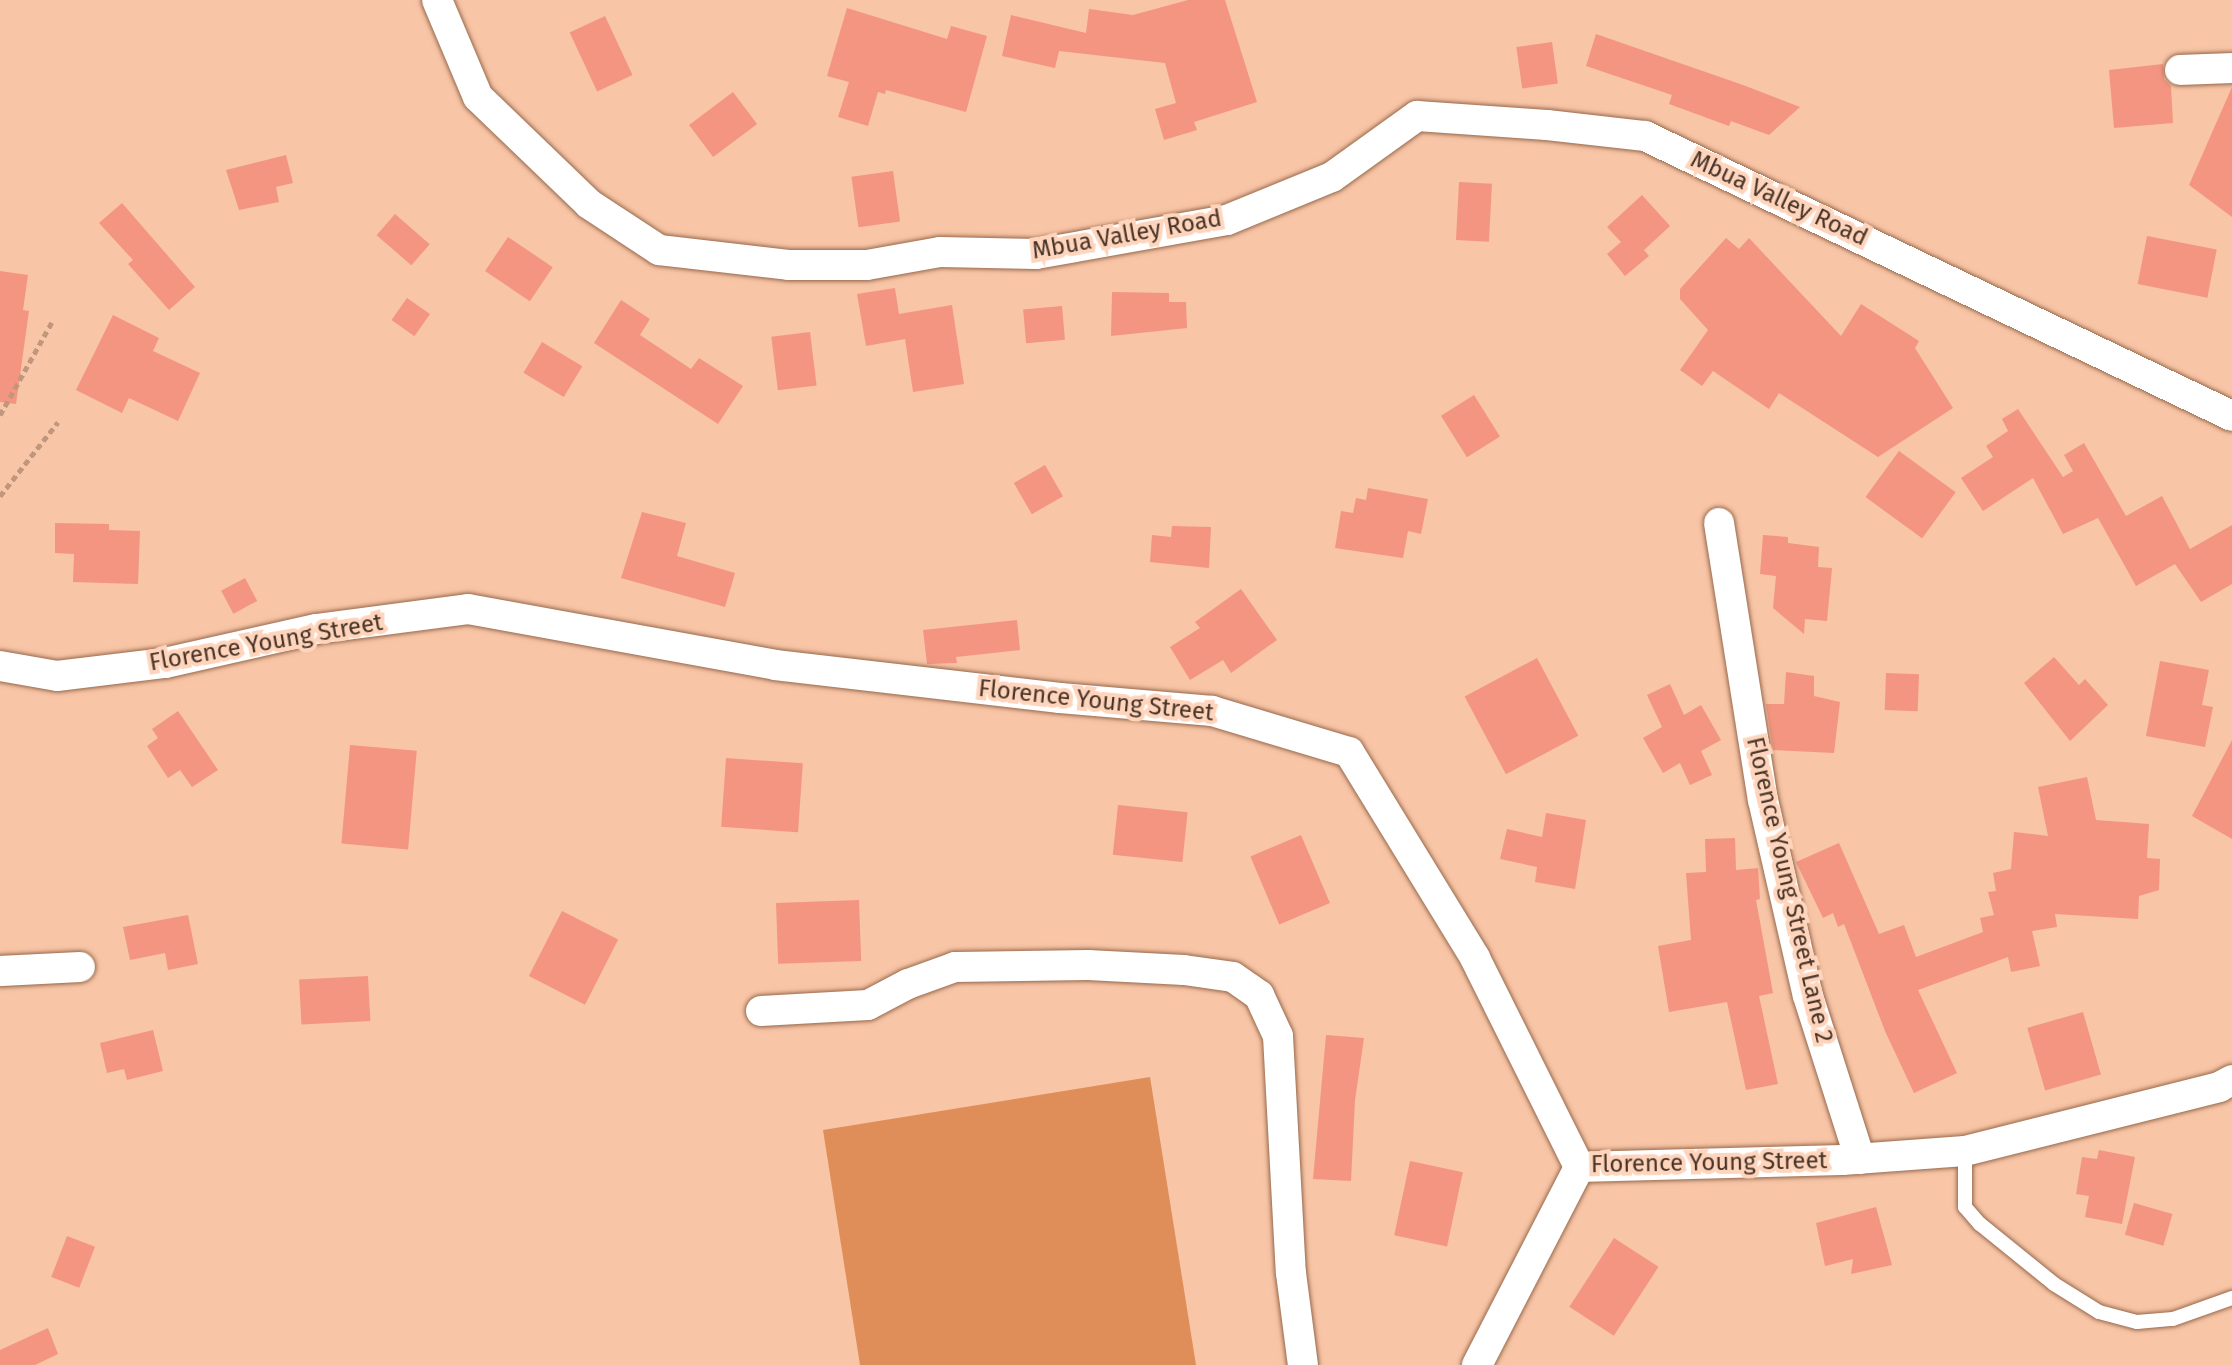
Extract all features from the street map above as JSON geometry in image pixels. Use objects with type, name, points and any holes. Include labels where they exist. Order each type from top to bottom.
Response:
[{"type":"street","name":"Mbua Valley Road","points":[[437,0],[478,97],[589,204],[659,250],[788,265],[867,265],[940,252],[1036,254],[1227,220],[1332,177],[1417,116],[1547,125],[1645,136],[2232,416]]},
{"type":"street","points":[[2180,70],[2232,68]]},
{"type":"street","name":"Florence Young Street Lane 2","points":[[1719,523],[1763,800],[1808,996],[1860,1159]]},
{"type":"street","name":"Florence Young Street","points":[[0,666],[57,676],[165,663],[316,629],[468,609],[775,665],[1060,698],[1212,711],[1349,752],[1475,958],[1579,1167],[1860,1159],[1965,1151],[2219,1087],[2232,1080]]},
{"type":"street","points":[[761,1011],[868,1005],[908,984],[955,967],[1088,965],[1184,970],[1233,977],[1259,995],[1278,1036],[1291,1273],[1303,1365]]},
{"type":"street","points":[[0,971],[80,967]]},
{"type":"street","points":[[1477,1365],[1579,1167]]},
{"type":"lane","points":[[1965,1151],[1965,1207],[1980,1224],[2054,1284],[2099,1312],[2137,1322],[2173,1319],[2232,1298]]},
{"type":"path","points":[[0,415],[52,322]]},
{"type":"path","points":[[0,496],[58,422]]},
{"type":"shaded area","points":[[1150,1077],[1196,1365],[860,1365],[823,1130]]},
{"type":"building","points":[[1188,0],[1225,0],[1257,102],[1194,122],[1197,130],[1164,140],[1155,109],[1176,103],[1165,63],[1059,51],[1055,68],[1002,56],[1011,15],[1086,33],[1089,9],[1133,15]]},
{"type":"building","points":[[847,8],[947,39],[951,26],[987,36],[966,112],[886,90],[885,94],[878,92],[868,126],[838,117],[849,82],[827,76]]},
{"type":"building","points":[[605,16],[632,75],[597,91],[570,32]]},
{"type":"building","points":[[1596,34],[1800,107],[1769,135],[1731,121],[1729,126],[1669,104],[1672,95],[1586,66]]},
{"type":"building","points":[[1552,42],[1558,84],[1522,89],[1516,47]]},
{"type":"building","points":[[2163,64],[2164,79],[2171,86],[2173,123],[2114,128],[2109,70]]},
{"type":"building","points":[[2232,87],[2232,217],[2189,185]]},
{"type":"building","points":[[733,92],[757,124],[713,157],[689,125]]},
{"type":"building","points":[[286,155],[293,183],[276,187],[279,202],[239,210],[226,170]]},
{"type":"building","points":[[893,171],[900,222],[859,227],[851,177]]},
{"type":"building","points":[[1459,182],[1492,184],[1489,242],[1456,240]]},
{"type":"building","points":[[1642,195],[1670,226],[1644,250],[1649,256],[1625,276],[1607,254],[1621,242],[1607,227]]},
{"type":"building","points":[[122,203],[195,287],[169,310],[128,264],[133,260],[99,223]]},
{"type":"building","points":[[395,214],[430,244],[411,265],[377,235]]},
{"type":"building","points":[[2147,236],[2217,250],[2207,298],[2138,284]]},
{"type":"building","points":[[508,237],[553,267],[530,301],[485,271]]},
{"type":"building","points":[[1726,238],[1739,249],[1749,238],[1841,336],[1861,304],[1919,341],[1915,348],[1953,408],[1878,457],[1779,393],[1769,409],[1713,371],[1702,386],[1680,370],[1708,330],[1680,299],[1680,289]]},
{"type":"building","points":[[0,271],[28,275],[23,310],[29,311],[16,404],[0,402]]},
{"type":"building","points":[[895,288],[899,314],[952,305],[964,384],[913,392],[905,339],[866,346],[857,294]]},
{"type":"building","points":[[1112,292],[1169,293],[1169,302],[1186,302],[1187,328],[1111,336]]},
{"type":"building","points":[[407,298],[430,314],[414,336],[392,320]]},
{"type":"building","points":[[621,300],[650,319],[640,335],[691,369],[699,358],[743,386],[718,424],[594,343]]},
{"type":"building","points":[[1062,306],[1065,340],[1026,343],[1023,309]]},
{"type":"building","points":[[113,315],[159,338],[153,351],[200,373],[178,421],[129,398],[122,413],[76,390]]},
{"type":"building","points":[[810,332],[817,386],[778,390],[771,337]]},
{"type":"building","points":[[542,342],[582,366],[564,397],[523,373]]},
{"type":"building","points":[[1474,395],[1500,437],[1467,457],[1441,416]]},
{"type":"building","points":[[2018,409],[2063,477],[2073,471],[2064,455],[2084,443],[2126,516],[2162,496],[2190,549],[2232,525],[2232,584],[2201,602],[2175,564],[2136,586],[2098,518],[2063,534],[2033,478],[1983,511],[1961,478],[1993,457],[1986,446],[2008,431],[2002,419]]},
{"type":"building","points":[[1899,451],[1956,492],[1922,538],[1865,497]]},
{"type":"building","points":[[1045,465],[1063,496],[1032,514],[1014,483]]},
{"type":"building","points":[[1368,488],[1428,499],[1421,534],[1408,531],[1403,558],[1335,548],[1341,511],[1353,513],[1356,498],[1366,500]]},
{"type":"building","points":[[642,512],[686,523],[677,556],[735,573],[725,607],[621,578]]},
{"type":"building","points":[[55,523],[109,524],[109,530],[140,531],[138,584],[73,582],[74,554],[55,553]]},
{"type":"building","points":[[1172,526],[1211,527],[1209,568],[1150,562],[1152,535],[1171,537]]},
{"type":"building","points":[[1763,535],[1788,537],[1788,543],[1819,547],[1818,567],[1832,568],[1827,621],[1805,619],[1804,634],[1773,608],[1776,576],[1760,574]]},
{"type":"building","points":[[245,578],[257,601],[233,614],[221,591]]},
{"type":"building","points":[[1241,589],[1277,640],[1231,673],[1223,660],[1190,680],[1170,647],[1200,628],[1195,622]]},
{"type":"building","points":[[1017,620],[1020,650],[956,657],[957,663],[927,664],[923,630]]},
{"type":"building","points":[[2054,657],[2079,685],[2085,679],[2108,705],[2070,741],[2024,683]]},
{"type":"building","points":[[1537,658],[1578,736],[1506,774],[1465,696]]},
{"type":"building","points":[[2160,661],[2209,670],[2202,705],[2213,707],[2205,747],[2146,736]]},
{"type":"building","points":[[1786,672],[1814,676],[1814,696],[1840,702],[1834,753],[1773,750],[1766,704],[1784,704]]},
{"type":"building","points":[[1886,673],[1919,674],[1918,711],[1885,710]]},
{"type":"building","points":[[1670,684],[1684,715],[1701,705],[1721,740],[1701,751],[1712,775],[1690,785],[1680,763],[1663,773],[1643,738],[1662,727],[1647,695]]},
{"type":"building","points":[[178,711],[218,770],[192,787],[180,770],[168,778],[147,746],[158,738],[152,729]]},
{"type":"building","points":[[2232,740],[2232,839],[2192,816]]},
{"type":"building","points":[[350,745],[417,751],[408,849],[341,844]]},
{"type":"building","points":[[726,758],[803,763],[798,832],[721,827]]},
{"type":"building","points":[[2087,777],[2096,820],[2149,824],[2147,858],[2160,859],[2159,890],[2139,896],[2138,919],[2055,914],[2057,927],[2032,931],[2040,966],[2011,972],[2008,957],[1918,990],[1957,1073],[1914,1093],[1885,1031],[1844,924],[1838,927],[1833,913],[1823,918],[1796,862],[1839,843],[1879,934],[1904,925],[1916,957],[1983,932],[1980,918],[1994,915],[1988,892],[1996,891],[1993,873],[2011,869],[2014,832],[2048,836],[2038,787]]},
{"type":"building","points":[[1118,805],[1188,812],[1182,862],[1113,855]]},
{"type":"building","points":[[1546,813],[1586,820],[1575,889],[1535,882],[1537,867],[1500,859],[1507,829],[1542,837]]},
{"type":"building","points":[[1301,835],[1330,903],[1279,925],[1250,856]]},
{"type":"building","points":[[1735,838],[1736,870],[1758,868],[1760,899],[1756,900],[1773,993],[1759,996],[1778,1084],[1746,1090],[1727,1002],[1669,1012],[1658,946],[1691,940],[1686,873],[1706,872],[1705,839]]},
{"type":"building","points":[[859,900],[861,961],[778,964],[776,903]]},
{"type":"building","points":[[562,911],[618,940],[585,1005],[529,976]]},
{"type":"building","points":[[188,915],[198,964],[168,970],[165,953],[130,960],[123,927]]},
{"type":"building","points":[[368,976],[370,1021],[301,1025],[299,980]]},
{"type":"building","points":[[2083,1012],[2101,1074],[2045,1090],[2027,1028]]},
{"type":"building","points":[[153,1030],[163,1071],[127,1080],[124,1069],[107,1073],[100,1043]]},
{"type":"building","points":[[1326,1035],[1364,1038],[1355,1100],[1351,1181],[1313,1179]]},
{"type":"building","points":[[2099,1150],[2135,1157],[2122,1224],[2085,1217],[2089,1196],[2076,1194],[2082,1157],[2097,1159]]},
{"type":"building","points":[[1410,1161],[1463,1172],[1447,1247],[1394,1235]]},
{"type":"building","points":[[2134,1203],[2172,1214],[2163,1246],[2125,1235]]},
{"type":"building","points":[[1876,1207],[1892,1265],[1851,1274],[1853,1259],[1825,1266],[1816,1223]]},
{"type":"building","points":[[67,1236],[95,1247],[79,1288],[51,1277]]},
{"type":"building","points":[[1614,1238],[1658,1267],[1614,1336],[1569,1307]]},
{"type":"building","points":[[48,1328],[58,1354],[35,1365],[0,1365],[0,1350]]}]
